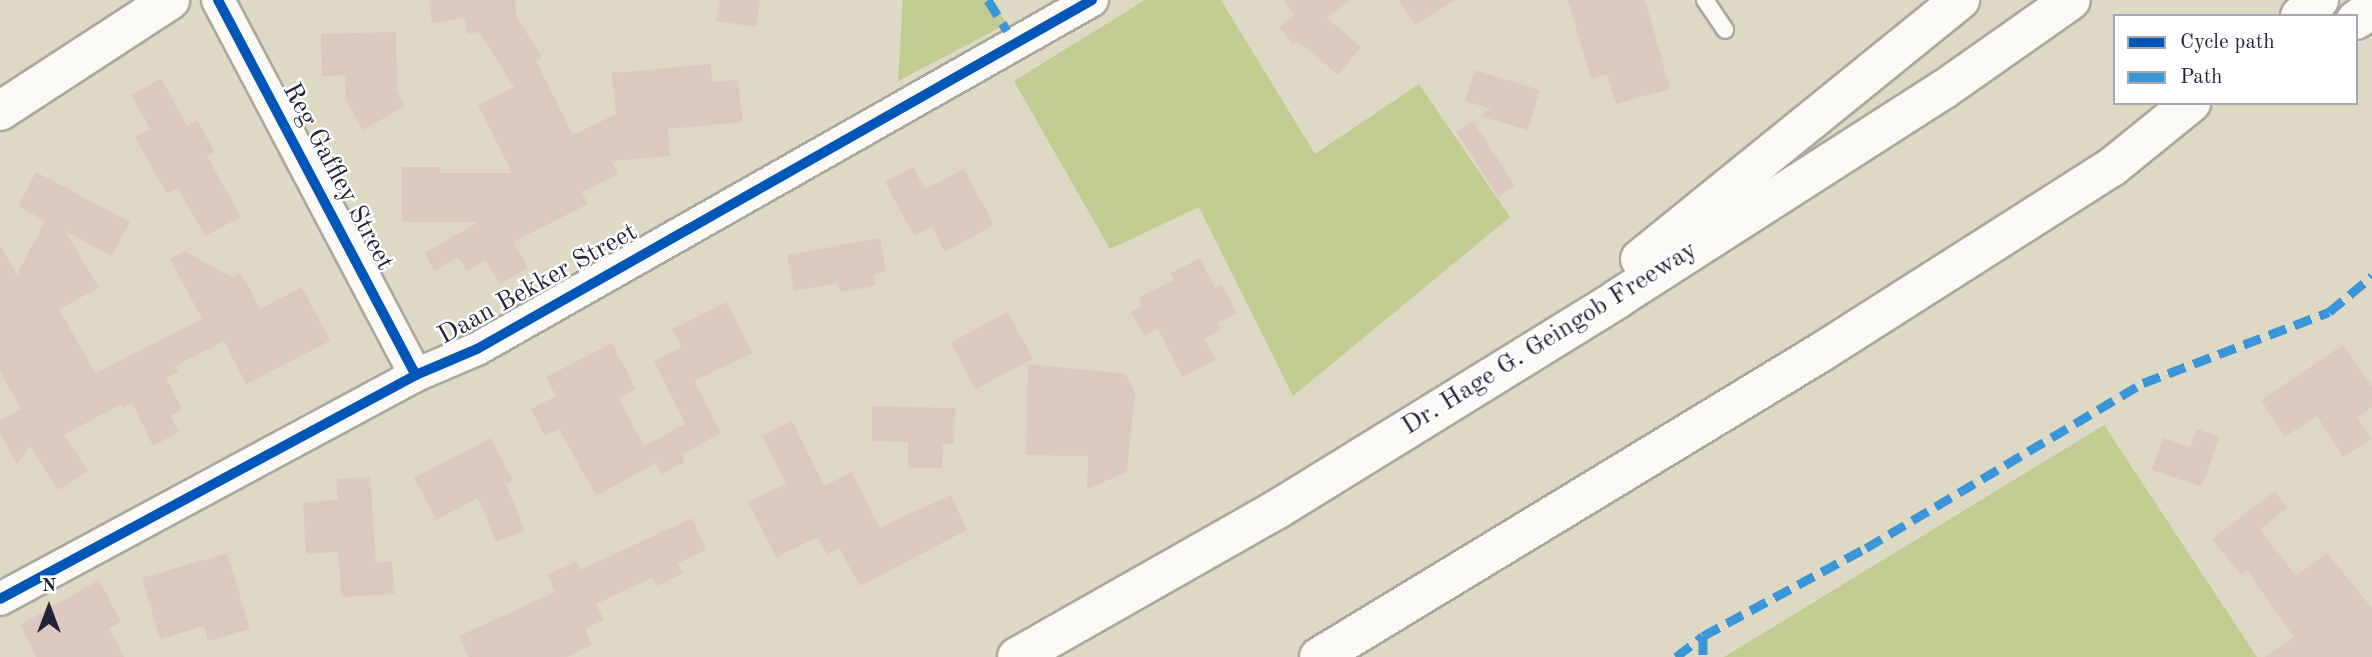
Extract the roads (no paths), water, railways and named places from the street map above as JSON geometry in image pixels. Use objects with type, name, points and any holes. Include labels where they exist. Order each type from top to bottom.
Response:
[{"type":"main road","points":[[0,111],[170,0]]},
{"type":"main road","points":[[1508,366],[1960,0]]},
{"type":"main road","name":"Dr. Hage G. Geingob Freeway","points":[[1017,657],[1276,510],[1508,366],[1943,90],[2071,0]]},
{"type":"main road","points":[[2302,14],[2319,0]]},
{"type":"main road","points":[[2112,167],[2189,105]]},
{"type":"main road","points":[[1319,657],[1823,351],[2112,167],[2215,105]]},
{"type":"street","name":"Reg Gaffley Street","points":[[218,0],[416,375]]},
{"type":"street","name":"Daan Bekker Street","points":[[0,598],[416,375],[477,349],[1092,0]]},
{"type":"lane","points":[[1705,0],[1725,30]]}]
